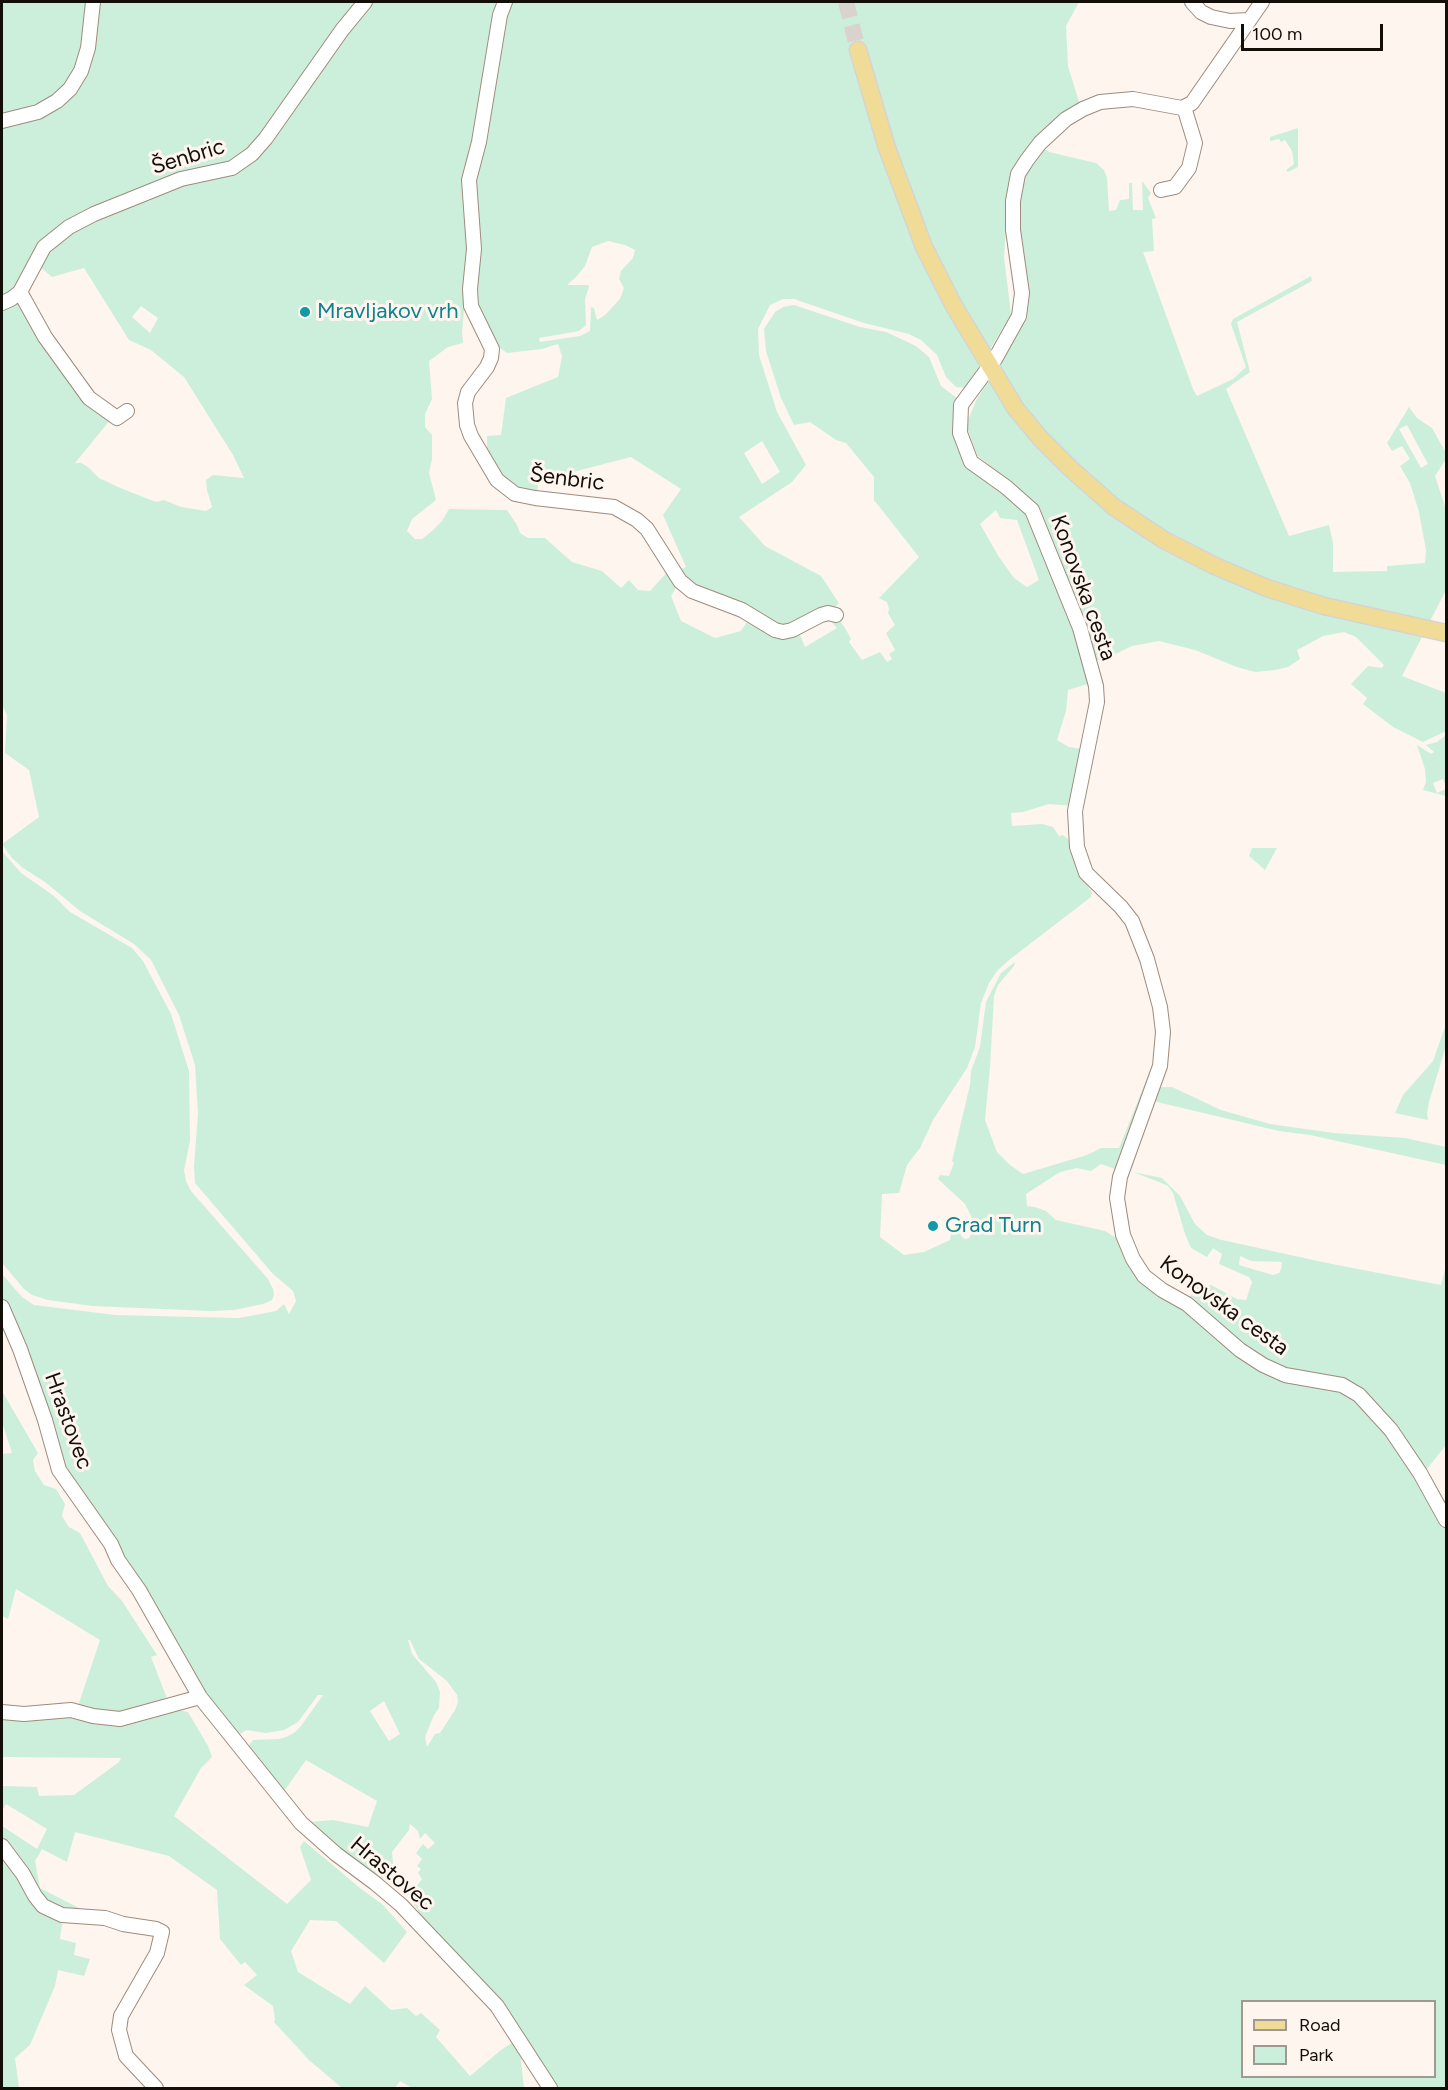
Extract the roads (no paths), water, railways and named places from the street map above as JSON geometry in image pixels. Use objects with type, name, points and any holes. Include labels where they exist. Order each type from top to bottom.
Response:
[{"type":"main road","points":[[858,50],[887,148],[924,246],[954,306],[1016,409],[1062,461],[1114,507],[1164,540],[1215,566],[1267,588],[1324,606],[1446,633]]},
{"type":"street","points":[[2,122],[38,112],[57,101],[70,89],[81,70],[88,48],[93,2]]},
{"type":"street","name":"Šenbric","points":[[20,292],[44,247],[69,227],[180,179],[232,168],[252,154],[365,2]]},
{"type":"street","name":"Šenbric","points":[[505,2],[500,15],[479,142],[469,180],[474,249],[470,289],[471,306],[492,349],[492,358],[488,367],[468,392],[465,403],[467,425],[471,436],[497,480],[515,494],[614,507],[637,520],[647,529],[680,581],[692,591],[742,610],[775,630],[783,632],[792,630],[821,615],[828,613],[836,615]]},
{"type":"street","points":[[1192,2],[1211,17],[1230,21],[1248,20]]},
{"type":"street","points":[[1161,190],[1175,187],[1189,168],[1196,143],[1184,107],[1192,103],[1262,2]]},
{"type":"street","name":"Konovska cesta","points":[[1184,107],[1133,99],[1100,102],[1066,119],[1040,143],[1027,160],[1018,174],[1013,201],[1013,230],[1022,293],[1019,316],[990,366],[961,405],[960,433],[972,462],[1032,510],[1080,628],[1096,686],[1096,702],[1075,811],[1077,847],[1086,873],[1121,906],[1132,921],[1147,959],[1163,1032],[1160,1066],[1120,1178],[1117,1198],[1123,1235],[1133,1259],[1144,1276],[1162,1290],[1187,1304],[1240,1350],[1263,1365],[1285,1376],[1342,1385],[1359,1395],[1391,1430],[1420,1473],[1446,1520]]},
{"type":"street","points":[[2,303],[20,292],[45,337],[89,398],[117,418],[127,411]]},
{"type":"street","name":"Hrastovec","points":[[2,1307],[20,1349],[45,1420],[59,1470],[111,1544],[118,1560],[139,1590],[200,1697],[301,1822],[336,1854],[401,1905],[497,2006],[550,2088]]},
{"type":"street","points":[[2,1712],[24,1714],[71,1710],[93,1716],[120,1719],[200,1697]]},
{"type":"street","points":[[2,1846],[43,1906],[62,1915],[105,1918],[162,1932],[157,1953],[121,2016],[119,2030],[126,2056],[156,2088]]},
{"type":"tunnel","points":[[846,2],[858,50]]},
{"type":"place","name":"Mravljakov vrh","points":[[305,312]]},
{"type":"place","name":"Grad Turn","points":[[933,1226]]}]
